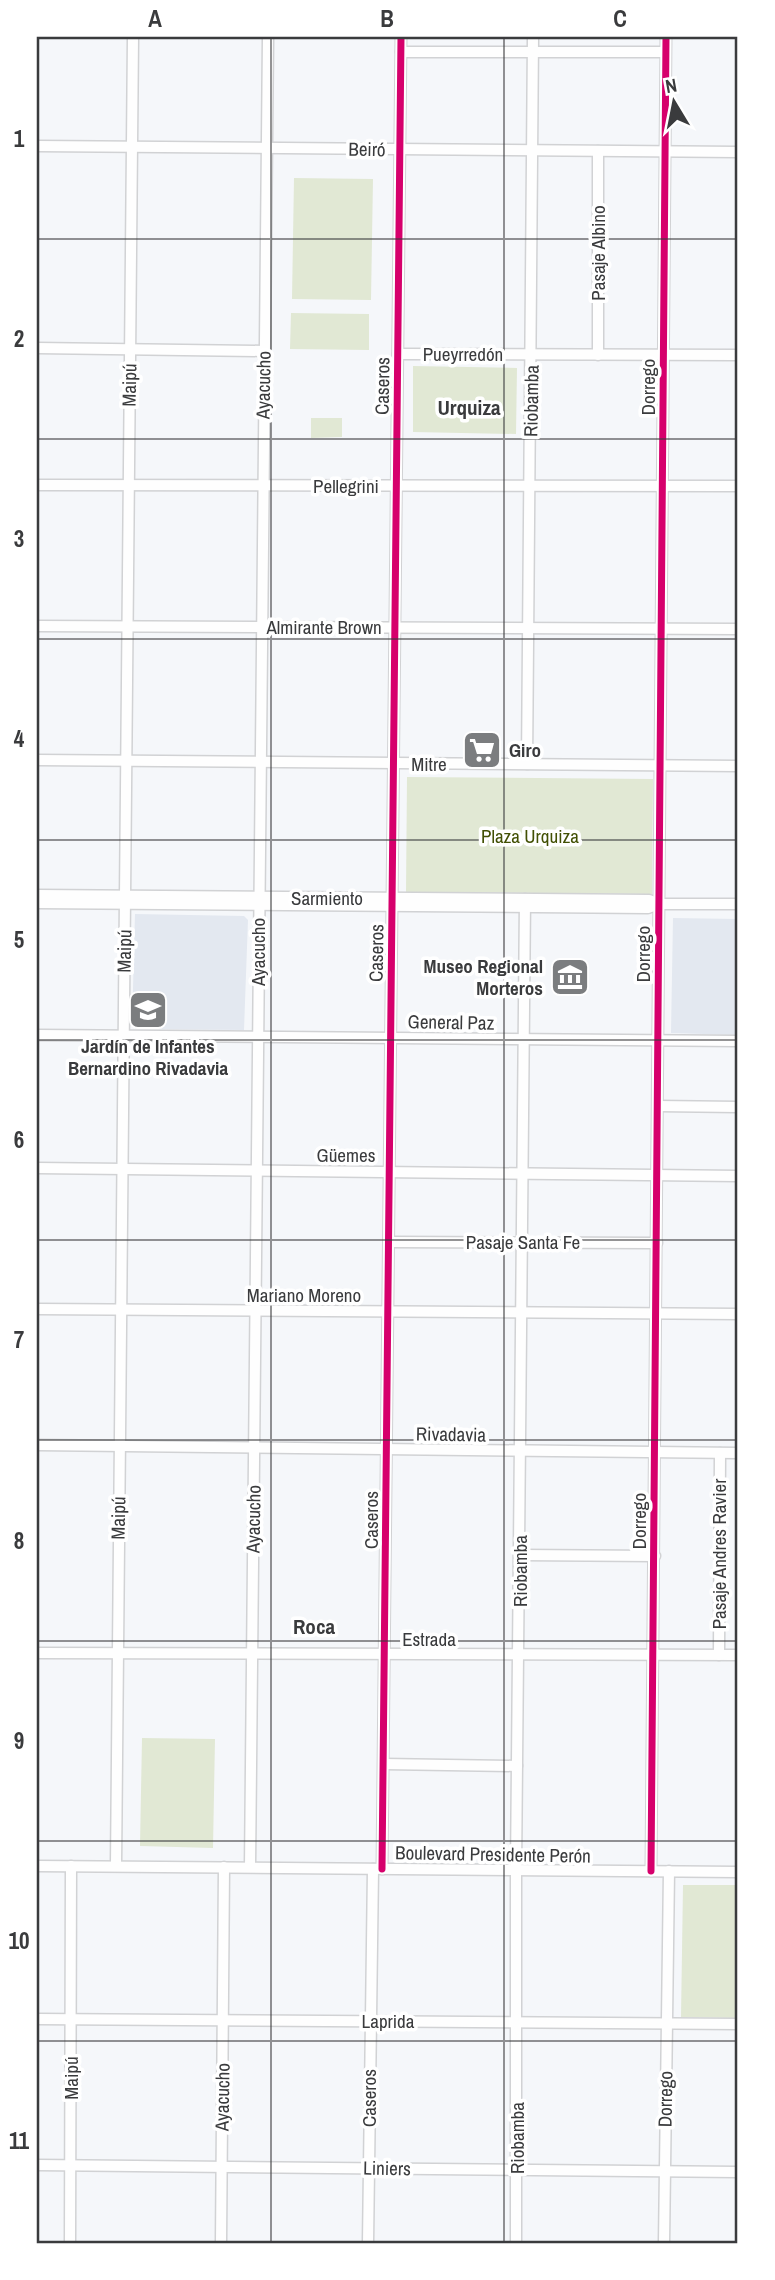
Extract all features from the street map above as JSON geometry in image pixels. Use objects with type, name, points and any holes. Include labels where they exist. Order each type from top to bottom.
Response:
[{"type":"street","name":"Maipú","points":[[116,1866],[133,37]]},
{"type":"street","name":"Ayacucho","points":[[250,1867],[268,37]]},
{"type":"street","name":"Caseros","points":[[368,2243],[369,2021],[384,1765],[386,1655],[401,37]]},
{"type":"street","name":"Riobamba","points":[[527,764],[533,37]]},
{"type":"street","name":"Dorrego","points":[[650,1871],[662,765],[666,37]]},
{"type":"street","points":[[401,52],[665,52]]},
{"type":"street","name":"Beiró","points":[[37,146],[738,152]]},
{"type":"street","name":"Pasaje Albino","points":[[598,151],[598,355]]},
{"type":"street","points":[[37,348],[264,351]]},
{"type":"street","name":"Pueyrredón","points":[[398,354],[738,355]]},
{"type":"street","name":"Pellegrini","points":[[37,485],[738,486]]},
{"type":"street","name":"Almirante Brown","points":[[37,626],[738,629]]},
{"type":"street","name":"Mitre","points":[[37,760],[738,766]]},
{"type":"street","name":"Sarmiento","points":[[37,895],[125,900]]},
{"type":"street","name":"Sarmiento","points":[[37,903],[125,900],[525,903],[648,908],[659,904],[738,904]]},
{"type":"street","name":"Riobamba","points":[[516,2243],[516,1870],[525,903]]},
{"type":"street","name":"General Paz","points":[[37,1035],[738,1041]]},
{"type":"street","points":[[658,1106],[738,1107]]},
{"type":"street","name":"Güemes","points":[[37,1168],[524,1171],[738,1176]]},
{"type":"street","name":"Pasaje Santa Fe","points":[[389,1242],[657,1243]]},
{"type":"street","name":"Mariano Moreno","points":[[37,1309],[738,1314]]},
{"type":"street","name":"Rivadavia","points":[[37,1446],[738,1453]]},
{"type":"street","name":"Pasaje Andres Ravier","points":[[719,1655],[720,1453]]},
{"type":"street","points":[[520,1555],[655,1556]]},
{"type":"street","name":"Estrada","points":[[37,1653],[738,1656]]},
{"type":"street","points":[[384,1765],[517,1766]]},
{"type":"street","name":"Boulevard Presidente Perón","points":[[37,1866],[738,1872]]},
{"type":"street","name":"Maipú","points":[[70,2243],[71,1866]]},
{"type":"street","name":"Ayacucho","points":[[221,2243],[224,1867]]},
{"type":"street","name":"Dorrego","points":[[664,2243],[668,1871]]},
{"type":"street","name":"Laprida","points":[[37,2019],[738,2024]]},
{"type":"street","name":"Liniers","points":[[37,2165],[738,2172]]},
{"type":"shaded area","points":[[135,914],[244,916],[248,920],[244,1030],[136,1029],[132,1026]]},
{"type":"shaded area","points":[[673,918],[738,919],[738,1035],[671,1033]]},
{"type":"green space","points":[[294,178],[373,179],[371,300],[292,299]]},
{"type":"green space","points":[[291,313],[369,314],[369,350],[290,349]]},
{"type":"green space","points":[[413,366],[517,368],[516,434],[413,432]]},
{"type":"green space","points":[[311,418],[342,418],[342,437],[311,438]]},
{"type":"green space","name":"Plaza Urquiza","points":[[407,777],[653,779],[652,894],[406,892]]},
{"type":"green space","points":[[142,1738],[215,1739],[213,1848],[140,1846]]},
{"type":"green space","points":[[683,1885],[738,1885],[738,2018],[681,2017]]},
{"type":"cycle path","points":[[382,1869],[401,37]]},
{"type":"cycle path","points":[[651,1871],[666,37]]},
{"type":"place","name":"Giro","points":[[482,750]]},
{"type":"place","name":"Museo Regional Morteros","points":[[570,977]]},
{"type":"place","name":"Jardín de Infantes Bernardino Rivadavia","points":[[148,1010]]},
{"type":"district","name":"Urquiza","points":[[469,408]]},
{"type":"district","name":"Roca","points":[[314,1627]]}]
